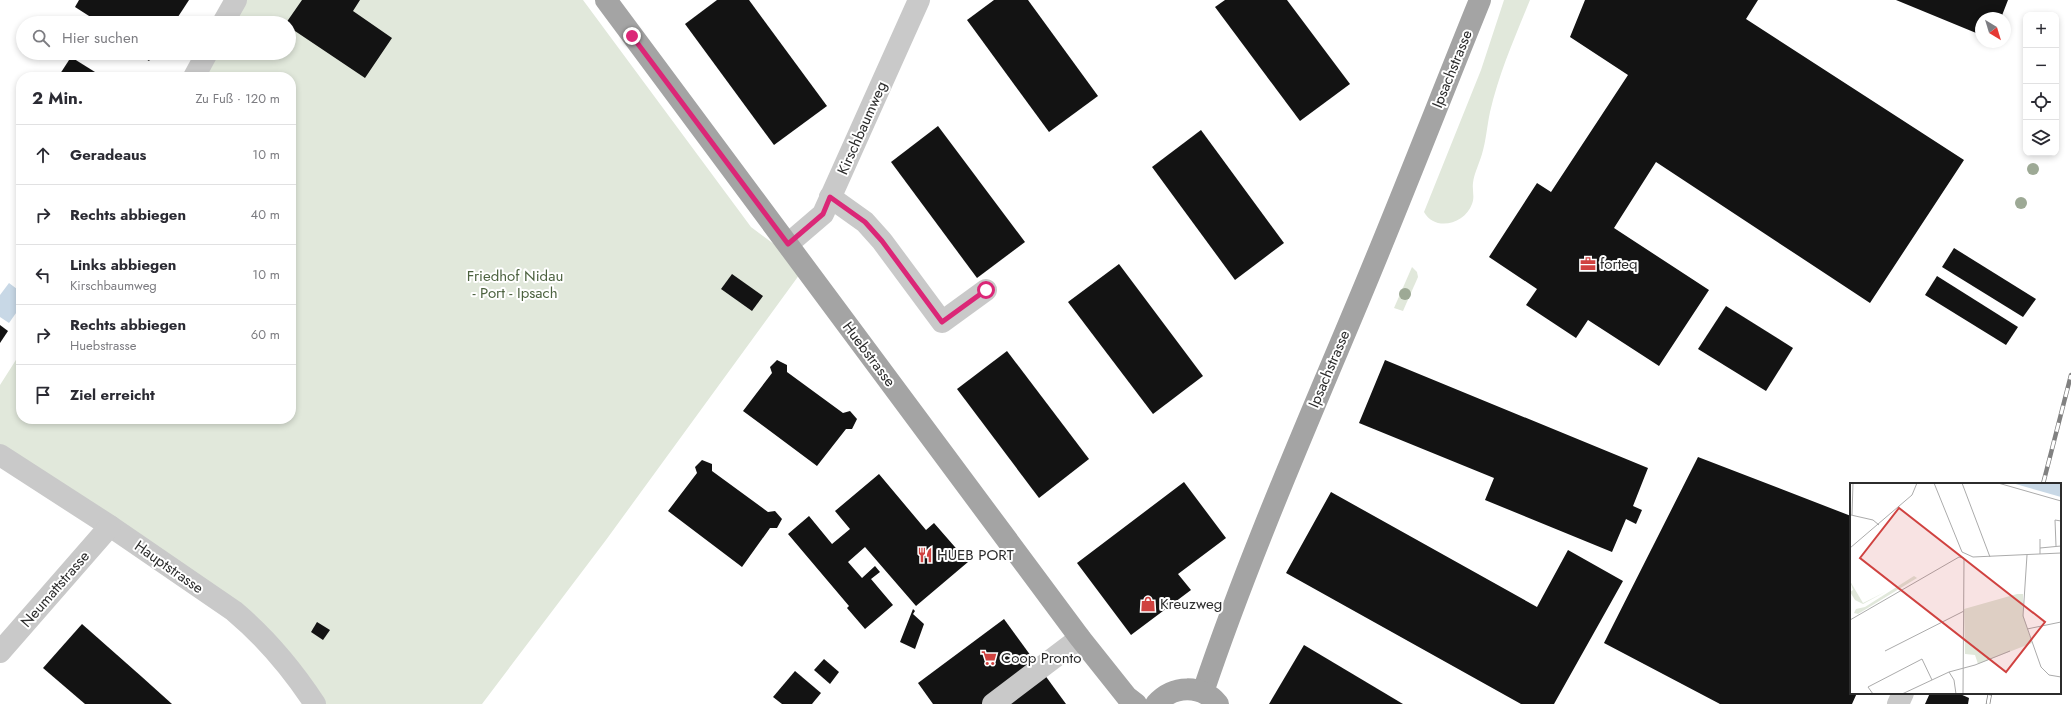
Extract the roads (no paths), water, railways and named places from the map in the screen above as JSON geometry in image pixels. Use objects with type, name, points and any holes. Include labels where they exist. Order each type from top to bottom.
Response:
[{"type":"main road","name":"Huebstrasse","points":[[606,0],[1080,638],[1127,697],[1136,704]]},
{"type":"main road","name":"Ipsachstrasse","points":[[1156,704],[1166,695],[1178,690],[1191,689],[1211,698],[1224,628],[1279,488],[1385,238],[1480,0]]},
{"type":"street","points":[[227,16],[236,0]]},
{"type":"street","name":"Kirschbaumweg","points":[[788,244],[823,214],[919,0]]},
{"type":"street","points":[[197,72],[203,60]]},
{"type":"street","points":[[830,197],[865,222],[882,241],[942,322],[986,290]]},
{"type":"street","name":"Hauptstrasse","points":[[0,455],[110,526],[248,623],[292,670],[315,704]]},
{"type":"street","name":"Neumattstrasse","points":[[0,652],[110,526]]},
{"type":"street","points":[[993,704],[1080,638]]},
{"type":"street","points":[[1898,704],[1903,694]]},
{"type":"water","points":[[9,283],[16,288],[16,313],[9,323],[0,317],[0,295]]},
{"type":"railway","points":[[2043,483],[2071,375]]},
{"type":"railway","points":[[1988,704],[1990,694]]},
{"type":"place","name":"forteq","points":[[1588,264]]},
{"type":"place","name":"HUEB PORT","points":[[925,555]]},
{"type":"place","name":"Kreuzweg","points":[[1148,604]]},
{"type":"place","name":"Coop Pronto","points":[[989,658]]},
{"type":"park label","name":"Friedhof Nidau - Port - Ipsach","points":[[515,284]]}]
